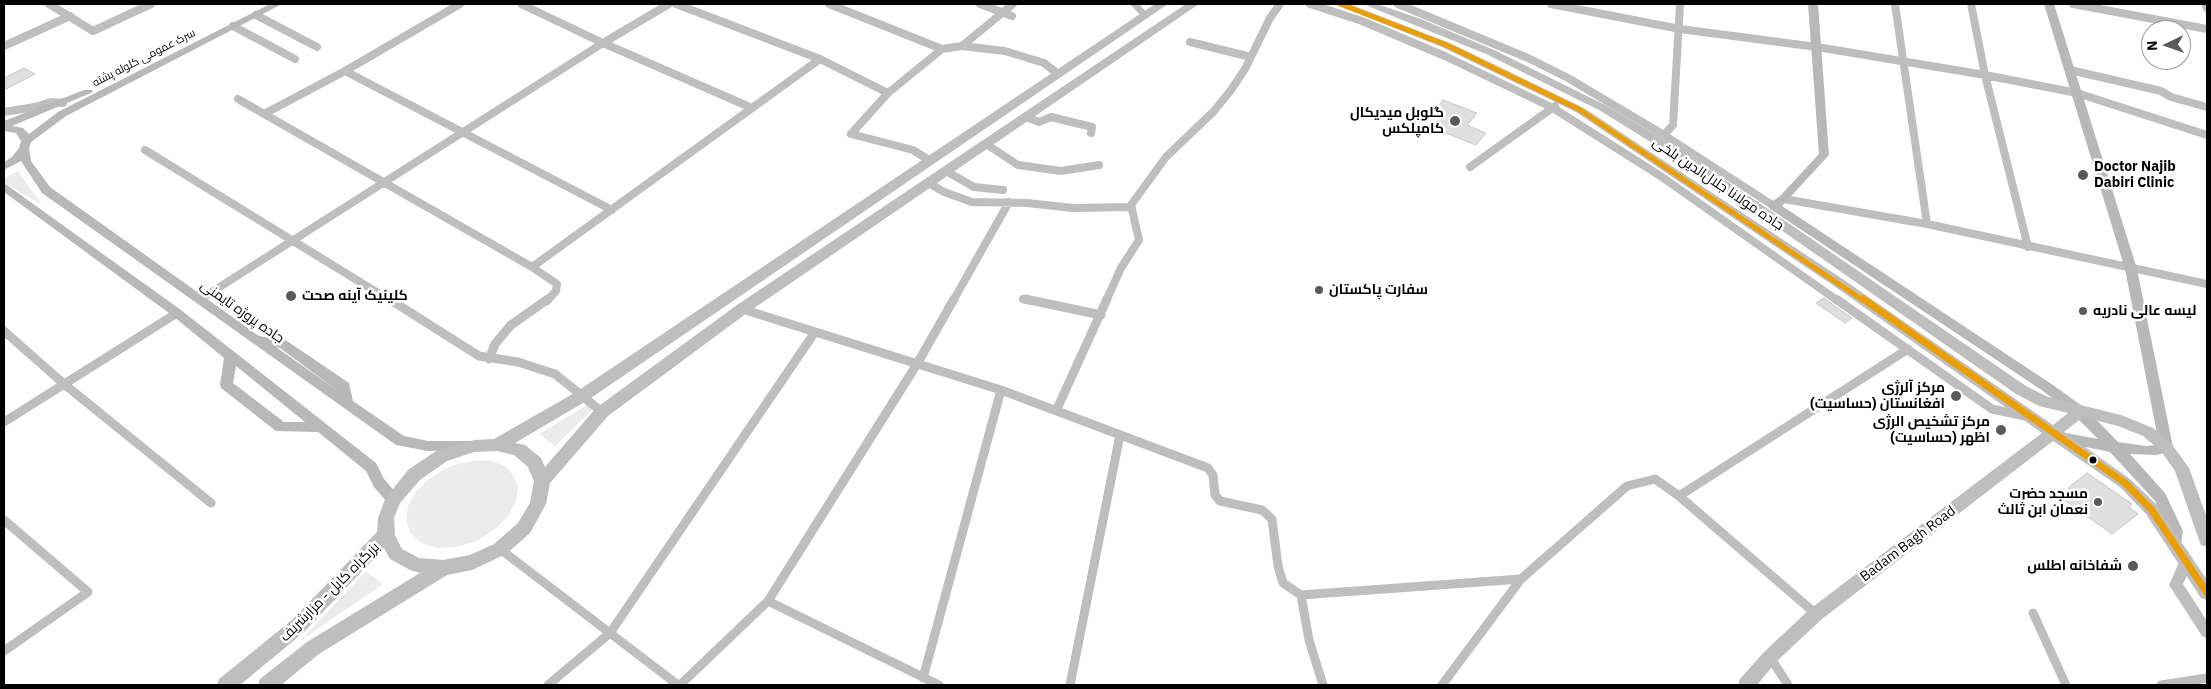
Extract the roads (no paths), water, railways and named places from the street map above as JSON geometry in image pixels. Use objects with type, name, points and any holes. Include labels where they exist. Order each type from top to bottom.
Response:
[{"type":"highway","points":[[497,445],[582,396],[1162,4]]},
{"type":"highway","points":[[542,481],[602,412],[742,309],[1193,4]]},
{"type":"highway","points":[[497,445],[519,450],[535,463],[542,481],[538,504],[524,528],[500,548],[472,562],[442,568],[416,565],[396,554],[386,536],[386,518],[393,499],[414,475],[442,456],[474,446],[497,445]]},
{"type":"highway","name":"بزرگراه کابل - مزارشریف","points":[[226,685],[298,626],[386,536]]},
{"type":"highway","name":"بزرگراه کابل - مزارشریف","points":[[267,685],[313,648],[442,568]]},
{"type":"main road","name":"سرک عمومی کلوله پشته","points":[[4,126],[82,95],[262,4]]},
{"type":"main road","name":"سرک عمومی کلوله پشته","points":[[4,167],[16,159],[25,145],[62,114],[277,4]]},
{"type":"main road","name":"جاده مولانا جلال‌الدین بلخی","points":[[1340,4],[1446,45],[1557,105],[1580,110],[1646,153],[2033,417],[2125,483],[2151,509],[2207,593]]},
{"type":"main road","name":"جاده مولانا جلال‌الدین بلخی","points":[[1367,4],[1417,21],[1490,52],[1603,108],[1669,148],[1745,199],[2021,390],[2044,402],[2121,421],[2148,432],[2166,447],[2182,468],[2207,540]]},
{"type":"main road","points":[[1813,4],[1818,47],[1824,155],[1779,203],[2040,382],[2080,412],[2141,474],[2160,497],[2176,531],[2174,545]]},
{"type":"main road","points":[[2049,4],[2131,269],[2166,447],[2146,451],[2113,447],[2058,435]]},
{"type":"main road","points":[[4,126],[19,130],[24,135],[25,145]]},
{"type":"main road","name":"جاده پروژه تایمنی","points":[[25,145],[26,160],[46,190],[255,339],[283,344],[344,386],[347,403],[401,441],[428,446],[474,446]]},
{"type":"main road","points":[[4,187],[177,313],[371,467],[379,483],[393,499]]},
{"type":"main road","points":[[231,356],[226,385],[281,427],[321,427]]},
{"type":"main road","name":"Badam Bagh Road","points":[[1746,685],[1770,656],[1816,614],[2058,435],[2080,412]]},
{"type":"street","points":[[49,4],[93,31],[151,4]]},
{"type":"street","points":[[264,114],[345,72],[460,4]]},
{"type":"street","points":[[521,4],[603,43],[752,108]]},
{"type":"street","points":[[199,300],[603,43],[669,4]]},
{"type":"street","points":[[676,4],[820,59],[888,93]]},
{"type":"street","points":[[829,4],[942,49],[962,46],[991,48],[1037,60],[1058,73]]},
{"type":"street","points":[[980,4],[1012,16]]},
{"type":"street","points":[[962,46],[1013,4]]},
{"type":"street","points":[[1134,4],[1145,15]]},
{"type":"street","points":[[1130,207],[1166,156],[1220,104],[1245,70],[1270,18],[1280,4]]},
{"type":"street","points":[[1310,4],[1362,21],[1557,105],[1992,409],[2033,417]]},
{"type":"street","points":[[1402,4],[1528,58],[1560,74],[1779,203],[1927,224],[2207,284]]},
{"type":"street","points":[[1551,4],[1680,29],[1818,47],[2077,93],[2207,134]]},
{"type":"street","points":[[1664,135],[1673,125],[1680,4]]},
{"type":"street","points":[[1895,4],[1927,224]]},
{"type":"street","points":[[1971,4],[1984,75],[2028,247]]},
{"type":"street","points":[[2074,4],[2107,7],[2207,29]]},
{"type":"street","points":[[2205,4],[2207,8]]},
{"type":"street","points":[[256,15],[317,47]]},
{"type":"street","points":[[4,46],[70,16]]},
{"type":"street","points":[[234,26],[294,59]]},
{"type":"street","points":[[1190,42],[1251,57]]},
{"type":"street","points":[[929,160],[913,150],[851,134],[888,93],[942,49]]},
{"type":"street","points":[[532,267],[820,59]]},
{"type":"street","points":[[2070,70],[2161,91],[2171,97],[2207,107]]},
{"type":"street","points":[[345,72],[612,210]]},
{"type":"street","points":[[238,99],[532,267],[557,284],[556,291],[546,302],[511,324],[495,344],[489,359]]},
{"type":"street","points":[[4,112],[35,107],[51,102],[63,103]]},
{"type":"street","points":[[1470,167],[1557,105]]},
{"type":"street","points":[[1026,117],[1039,122],[1051,117],[1084,125],[1094,128],[1091,133]]},
{"type":"street","points":[[986,144],[1018,165],[1061,171],[1099,165]]},
{"type":"street","points":[[145,150],[294,240],[479,356],[518,362],[555,374],[602,412]]},
{"type":"street","points":[[946,171],[974,187],[1003,190]]},
{"type":"street","points":[[929,183],[965,201],[1010,202],[1073,208],[1130,207]]},
{"type":"street","points":[[500,548],[679,685],[768,602],[917,364],[1010,202]]},
{"type":"street","points":[[1056,411],[1128,256],[1139,240],[1130,207]]},
{"type":"street","points":[[1023,299],[1101,315]]},
{"type":"street","points":[[742,309],[1001,390],[1208,468],[1213,475],[1215,495],[1220,501],[1262,510],[1272,519],[1278,566],[1283,583],[1301,595],[1521,579]]},
{"type":"street","points":[[4,422],[177,313]]},
{"type":"street","points":[[4,331],[64,384],[212,504]]},
{"type":"street","points":[[548,685],[610,633],[815,332]]},
{"type":"street","points":[[1679,496],[1908,349]]},
{"type":"street","points":[[923,678],[1001,390]]},
{"type":"street","points":[[1070,685],[1120,435]]},
{"type":"street","points":[[1442,685],[1521,579],[1627,486],[1655,479],[1679,496],[1816,614]]},
{"type":"street","points":[[4,520],[88,592],[4,651]]},
{"type":"street","points":[[2186,562],[2176,585],[2207,632]]},
{"type":"street","points":[[1301,595],[1309,640],[1322,685]]},
{"type":"street","points":[[768,602],[939,685]]},
{"type":"street","points":[[2033,613],[2066,685]]},
{"type":"street","points":[[1770,656],[1788,685]]},
{"type":"street","points":[[2162,685],[2207,678]]},
{"type":"place","name":"گلوبل میدیکال کامپلکس","points":[[1455,121]]},
{"type":"place","name":"Doctor Najib Dabiri Clinic","points":[[2083,175]]},
{"type":"place","name":"سفارت پاکستان","points":[[1319,290]]},
{"type":"place","name":"کلینیک آینه صحت","points":[[291,296]]},
{"type":"place","name":"لیسه عالی نادریه","points":[[2083,311]]},
{"type":"place","name":"مرکز آلرژی (حساسیت) افغانستان","points":[[1956,396]]},
{"type":"place","name":"مرکز تشخیص الرژی (حساسیت) اظهر","points":[[2001,430]]},
{"type":"place","name":"مسجد حضرت نعمان ابن ثالث","points":[[2098,502]]},
{"type":"place","name":"شفاخانه اطلس","points":[[2133,566]]}]
